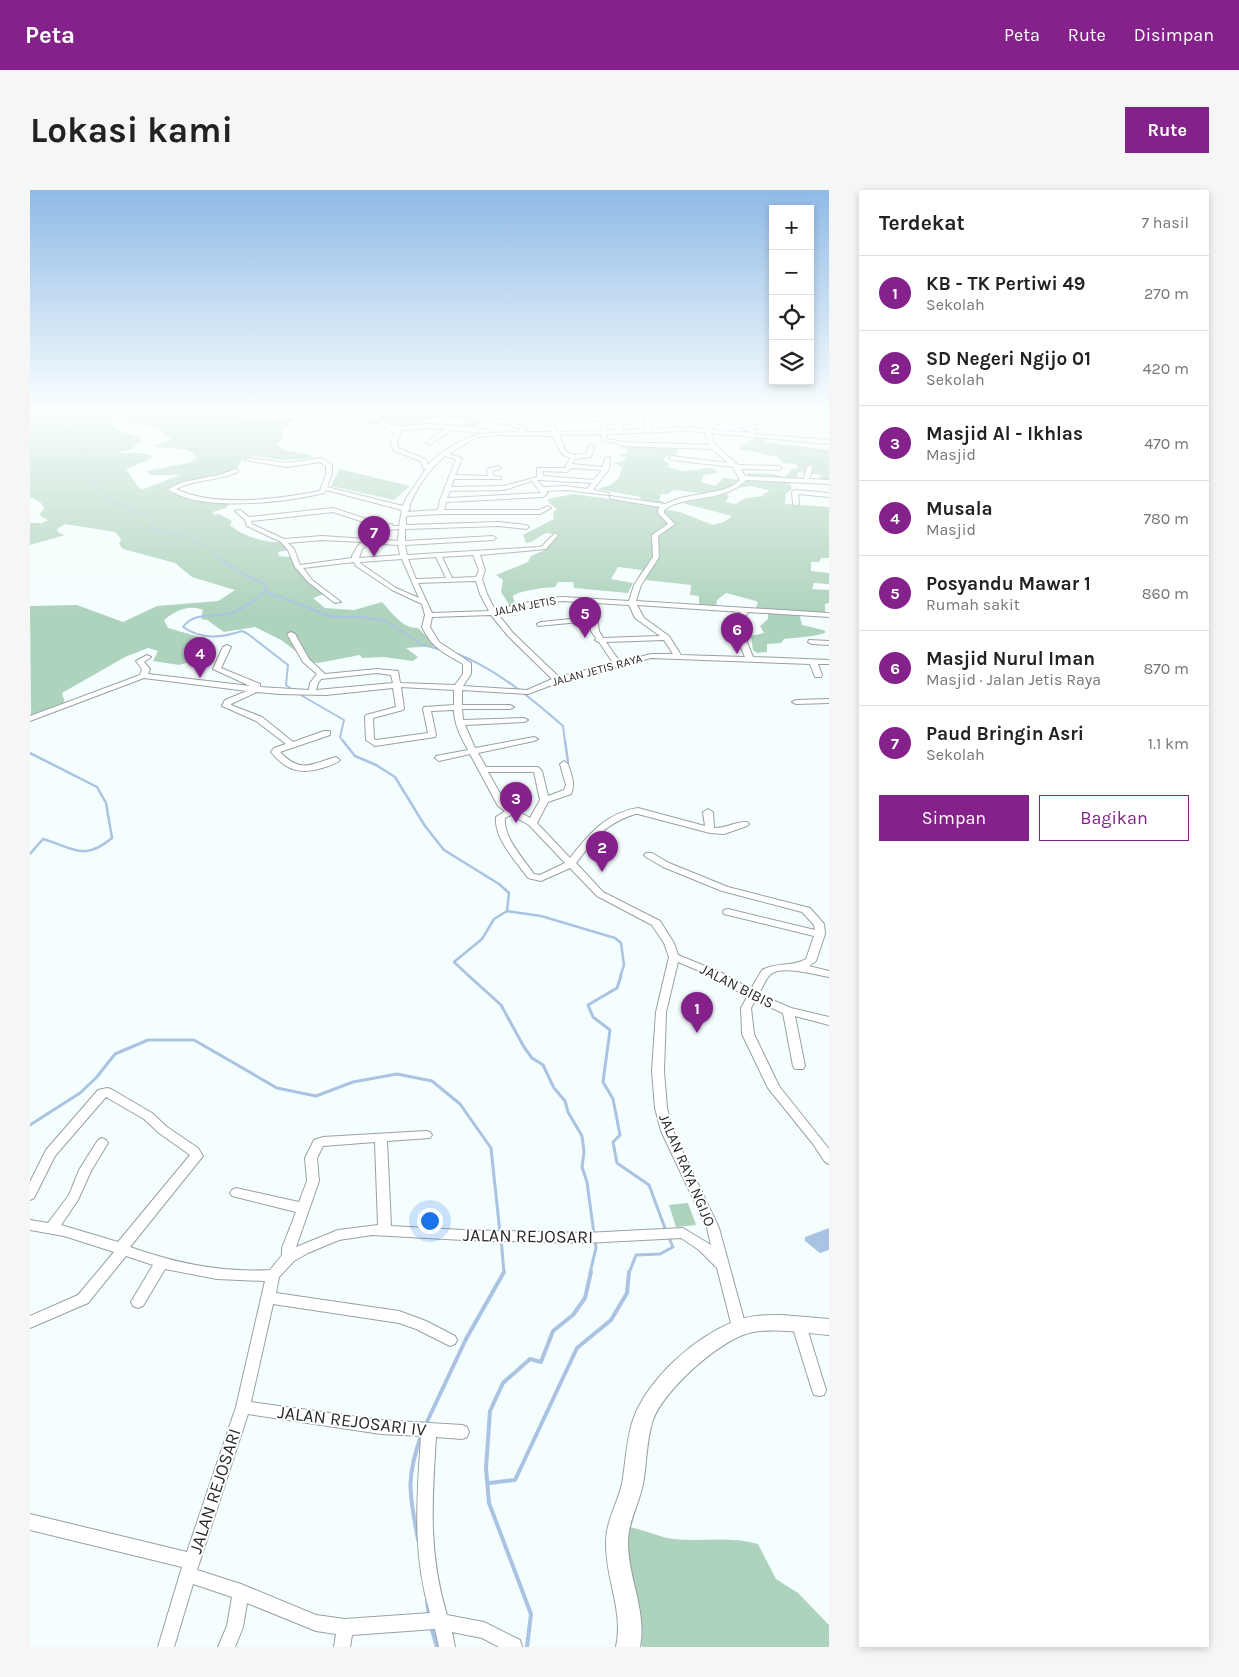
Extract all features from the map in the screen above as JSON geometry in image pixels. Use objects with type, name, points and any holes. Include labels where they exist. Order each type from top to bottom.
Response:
[{"type":"main road","points":[[628,1647],[631,1619],[616,1550],[617,1534],[632,1487],[643,1419],[656,1397],[678,1373],[708,1347],[739,1328],[753,1324],[829,1327]]},
{"type":"street","points":[[223,477],[171,488],[186,497],[228,502],[253,501],[323,490],[405,513],[540,512],[548,508]]},
{"type":"street","points":[[327,477],[323,490],[325,494],[324,502],[328,510]]},
{"type":"street","points":[[423,477],[408,500],[402,529],[404,557],[425,602],[429,615],[426,627],[431,637],[436,644],[467,663],[467,674],[458,687],[458,707],[460,723],[472,752],[484,770],[502,806],[532,823],[600,894],[656,923],[661,929],[674,957]]},
{"type":"street","points":[[441,512],[443,500],[452,477],[499,478]]},
{"type":"street","points":[[589,490],[600,477]]},
{"type":"street","points":[[806,481],[807,477]]},
{"type":"street","points":[[443,500],[529,497],[543,491],[566,488],[589,490],[610,496],[665,506],[727,489],[742,482],[743,478],[829,482]]},
{"type":"street","points":[[447,490],[508,487],[519,482],[537,479],[596,482]]},
{"type":"street","points":[[537,479],[543,491]]},
{"type":"street","points":[[508,487],[529,497]]},
{"type":"street","points":[[447,490],[461,491]]},
{"type":"street","points":[[829,494],[796,492],[796,501],[829,501]]},
{"type":"street","points":[[253,501],[262,516]]},
{"type":"street","points":[[665,506],[660,511],[672,524],[655,535],[656,557],[640,578],[633,603],[636,614],[666,638],[677,655]]},
{"type":"street","points":[[248,519],[328,510],[342,511],[387,528],[402,529],[500,524],[526,527]]},
{"type":"street","points":[[238,511],[248,519],[249,525],[283,541],[291,549],[298,567],[310,581],[337,602]]},
{"type":"street","points":[[405,513],[357,550],[355,560],[371,576],[394,589],[425,602]]},
{"type":"street","points":[[298,567],[355,560],[542,549],[555,535]]},
{"type":"street","points":[[283,541],[322,538],[402,543],[493,538]]},
{"type":"street","points":[[476,553],[482,572],[479,579],[482,590],[493,613],[508,632],[557,680]]},
{"type":"street","points":[[438,555],[450,580]]},
{"type":"street","points":[[414,581],[479,579]]},
{"type":"street","name":"JALAN JETIS","points":[[429,615],[493,613],[552,600],[591,600],[829,615]]},
{"type":"street","points":[[591,600],[593,619],[599,640],[617,663]]},
{"type":"street","points":[[746,610],[736,625],[750,659]]},
{"type":"street","points":[[541,624],[593,619]]},
{"type":"street","points":[[291,634],[306,660],[319,670],[320,677]]},
{"type":"street","points":[[599,640],[666,638]]},
{"type":"street","points":[[812,642],[829,643]]},
{"type":"street","points":[[220,671],[218,669],[227,647]]},
{"type":"street","name":"JALAN JETIS RAYA","points":[[143,676],[255,690],[302,693],[397,685],[528,692],[557,680],[617,663],[651,656],[677,655],[829,662]]},
{"type":"street","points":[[30,719],[143,676],[146,669],[140,660],[147,657]]},
{"type":"street","points":[[813,662],[818,674]]},
{"type":"street","points":[[203,682],[220,671]]},
{"type":"street","points":[[220,671],[256,685],[255,690],[228,702],[226,705],[259,718],[292,745]]},
{"type":"street","points":[[312,693],[314,683],[320,677],[395,673],[400,708],[369,717],[372,743],[432,735],[427,709],[510,707]]},
{"type":"street","points":[[796,702],[829,701]]},
{"type":"street","points":[[460,723],[524,720]]},
{"type":"street","points":[[327,733],[276,750],[275,752],[298,770],[336,760]]},
{"type":"street","points":[[439,758],[534,739]]},
{"type":"street","points":[[544,800],[568,792],[570,785],[564,764]]},
{"type":"street","points":[[484,770],[537,770],[544,800],[532,823]]},
{"type":"street","points":[[510,812],[501,817],[500,825],[514,852],[531,876],[541,878],[571,864],[583,850],[591,836],[610,822],[635,810],[710,830],[724,831],[744,824]]},
{"type":"street","points":[[708,812],[710,830]]},
{"type":"street","points":[[649,854],[666,864],[725,889],[806,910],[820,924],[820,934],[811,961],[797,968]]},
{"type":"street","points":[[728,912],[820,934]]},
{"type":"street","name":"JALAN BIBIS","points":[[674,957],[718,975],[753,996],[788,1011],[829,1021]]},
{"type":"street","name":"JALAN RAYA NGIJO","points":[[674,957],[661,1012],[658,1071],[661,1108],[667,1131],[713,1228],[739,1328]]},
{"type":"street","points":[[829,974],[797,968],[769,969],[746,1008],[748,1034],[774,1088],[818,1140],[829,1159]]},
{"type":"street","points":[[788,1011],[799,1066]]},
{"type":"street","points":[[30,1195],[50,1153],[103,1092],[107,1092],[148,1116],[163,1130],[194,1151],[197,1156],[83,1299],[30,1322]]},
{"type":"street","points":[[289,1257],[289,1248],[313,1181],[311,1158],[318,1143],[323,1141],[381,1142],[426,1135]]},
{"type":"street","points":[[381,1142],[385,1230]]},
{"type":"street","points":[[52,1227],[74,1197],[85,1170],[102,1143]]},
{"type":"street","points":[[236,1193],[302,1208]]},
{"type":"street","points":[[30,1225],[52,1227],[91,1237],[162,1264],[256,1276],[273,1275]]},
{"type":"street","name":"JALAN REJOSARI","points":[[166,1647],[243,1407],[273,1275],[289,1257],[338,1235],[385,1230],[494,1236],[585,1238],[683,1233],[704,1246],[724,1267]]},
{"type":"street","points":[[138,1302],[162,1264]]},
{"type":"street","points":[[267,1297],[399,1317],[421,1325],[450,1340]]},
{"type":"street","points":[[799,1325],[819,1390]]},
{"type":"street","name":"JALAN REJOSARI IV","points":[[243,1407],[381,1427],[462,1432]]},
{"type":"street","points":[[424,1430],[427,1564],[432,1592],[433,1621],[447,1647]]},
{"type":"street","points":[[30,1522],[190,1568],[241,1592],[316,1623],[345,1626],[433,1621],[484,1630],[514,1646]]},
{"type":"street","points":[[226,1647],[235,1627],[241,1592]]},
{"type":"street","points":[[342,1647],[345,1626]]},
{"type":"green space","points":[[30,477],[131,477],[139,488],[144,489],[175,477],[220,477],[188,482],[166,490],[185,498],[230,503],[226,508],[213,512],[214,515],[219,514],[232,521],[230,525],[246,535],[260,540],[280,542],[288,550],[278,552],[279,556],[290,557],[294,565],[324,594],[313,598],[325,608],[354,610],[382,602],[402,623],[418,628],[436,646],[406,648],[418,657],[413,661],[383,657],[362,658],[360,655],[318,663],[310,662],[281,640],[255,627],[224,632],[207,620],[201,619],[203,610],[187,608],[177,611],[164,620],[168,628],[203,638],[202,646],[191,651],[189,662],[179,665],[153,661],[158,651],[148,648],[125,657],[62,693],[65,703],[31,716],[30,606],[77,605],[123,622],[157,606],[218,601],[235,590],[192,577],[175,563],[123,549],[119,544],[121,539],[115,532],[65,524],[57,529],[59,533],[65,535],[30,545],[30,523],[42,523],[48,520],[39,515],[44,509],[41,503],[30,497]]},
{"type":"green space","points":[[335,477],[372,477],[410,486],[394,500],[331,486]]},
{"type":"green space","points":[[619,477],[703,477],[701,482],[715,486],[723,478],[741,480],[748,477],[797,477],[796,479],[789,479],[792,489],[786,494],[785,504],[829,507],[829,558],[821,558],[819,562],[811,562],[811,571],[829,573],[829,584],[814,583],[812,589],[829,590],[829,603],[825,604],[825,613],[799,612],[802,625],[826,632],[813,636],[784,639],[781,643],[767,644],[767,652],[757,653],[753,650],[751,636],[764,633],[760,626],[768,619],[768,613],[755,609],[758,603],[756,601],[726,593],[717,600],[716,607],[699,606],[699,596],[690,595],[691,585],[637,579],[642,570],[618,567],[611,579],[633,583],[628,593],[574,588],[573,582],[558,582],[555,587],[516,594],[513,596],[515,605],[507,608],[509,604],[501,592],[503,580],[496,575],[528,562],[531,556],[547,549],[559,535],[546,533],[526,543],[523,535],[554,519],[553,512],[557,509],[549,503],[548,499],[573,494],[638,503],[641,497],[597,489],[610,485]],"holes":[[[752,486],[768,490],[769,492],[762,494],[764,496],[746,498],[735,504],[725,502],[729,497],[725,492],[736,488]],[[673,490],[700,493],[708,498],[682,503],[732,516],[724,522],[713,525],[680,512],[658,508],[664,502],[659,500],[661,494],[668,494]]]},
{"type":"green space","points":[[820,477],[829,477],[829,481],[817,481]]},
{"type":"green space","points":[[688,1203],[696,1225],[676,1227],[669,1205]]},
{"type":"green space","points":[[628,1527],[673,1539],[737,1540],[758,1544],[776,1579],[798,1593],[829,1625],[829,1647],[643,1647],[639,1642],[628,1546]]},
{"type":"water","points":[[829,1228],[829,1250],[820,1253],[805,1241],[805,1237]]},
{"type":"waterway","points":[[93,477],[98,487],[110,500],[154,518],[149,530],[177,534],[193,539],[216,556]]},
{"type":"waterway","points":[[404,503],[413,489]]},
{"type":"waterway","points":[[215,555],[245,575],[266,585],[265,591]]},
{"type":"waterway","points":[[265,591],[332,617],[362,617],[386,621],[423,645],[442,650]]},
{"type":"waterway","points":[[265,591],[249,604],[236,611],[199,617],[188,622],[183,627],[204,636],[227,635],[242,631],[248,634],[288,665],[286,685],[294,691]]},
{"type":"waterway","points":[[455,653],[498,675],[538,705],[563,726],[565,742]]},
{"type":"waterway","points":[[299,694],[344,720],[340,737],[344,742]]},
{"type":"waterway","points":[[343,741],[355,756],[376,765],[395,777],[425,826],[444,850],[499,884],[509,893],[507,911]]},
{"type":"waterway","points":[[565,741],[568,762]]},
{"type":"waterway","points":[[30,753],[97,787],[106,803],[112,838],[93,850],[86,851],[78,851],[43,839],[30,854]]},
{"type":"waterway","points":[[470,977],[454,962],[482,939],[494,919],[507,911]]},
{"type":"waterway","points":[[507,911],[541,916],[615,938],[621,943],[624,965],[620,977]]},
{"type":"waterway","points":[[469,976],[501,1005],[524,1047],[532,1058],[543,1065],[554,1088],[565,1101],[568,1112],[582,1136],[584,1152],[582,1167],[587,1182],[594,1234]]},
{"type":"waterway","points":[[621,976],[617,988],[588,1005],[593,1017],[610,1030],[603,1082],[613,1099],[620,1135],[613,1142],[617,1163],[649,1185],[666,1231]]},
{"type":"waterway","points":[[30,1125],[80,1093],[96,1078],[115,1054],[148,1040],[194,1040],[277,1088],[316,1096],[353,1082],[397,1074],[432,1081],[460,1104],[491,1148],[500,1233]]},
{"type":"waterway","points":[[629,1273],[636,1255],[660,1254],[673,1247],[668,1236]]},
{"type":"waterway","points":[[501,1238],[504,1272]]},
{"type":"waterway","points":[[590,1273],[596,1248],[595,1240]]},
{"type":"waterway","points":[[425,1426],[466,1339],[504,1272]]},
{"type":"waterway","points":[[527,1647],[531,1614],[489,1503],[486,1468],[490,1411],[503,1383],[530,1359],[541,1362],[553,1331],[573,1315],[585,1298],[591,1272]]},
{"type":"waterway","points":[[489,1483],[515,1480],[577,1348],[611,1320],[627,1293],[629,1272]]},
{"type":"waterway","points":[[418,1540],[411,1499],[411,1477],[421,1436]]},
{"type":"waterway","points":[[427,1600],[429,1617]]},
{"type":"waterway","points":[[431,1627],[437,1647]]},
{"type":"place","name":"Paud Bringin Asri","points":[[374,557]]},
{"type":"place","name":"Posyandu Mawar 1","points":[[585,638]]},
{"type":"place","name":"Masjid Nurul Iman","points":[[737,654]]},
{"type":"place","name":"Musala","points":[[200,678]]},
{"type":"place","name":"Masjid Al - Ikhlas","points":[[516,823]]},
{"type":"place","name":"SD Negeri Ngijo 01","points":[[602,872]]},
{"type":"place","name":"KB - TK Pertiwi 49","points":[[697,1033]]}]
